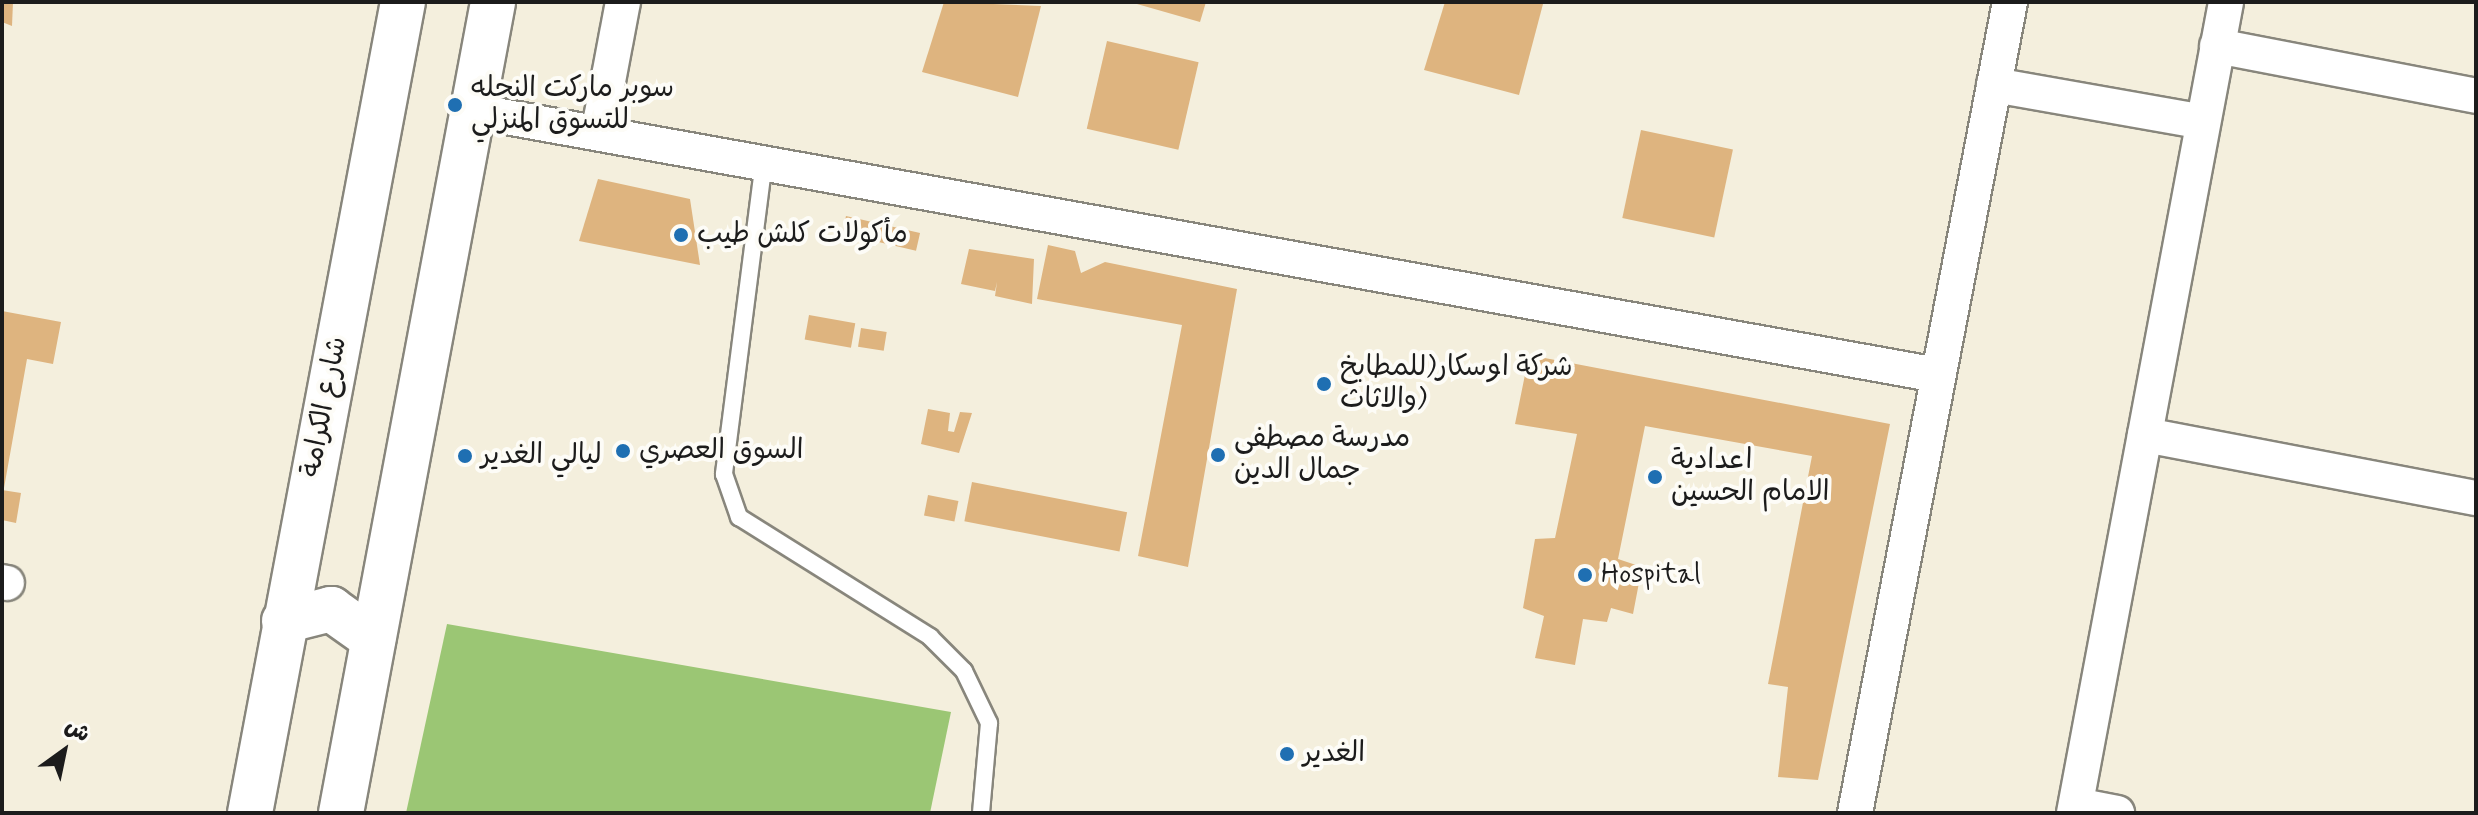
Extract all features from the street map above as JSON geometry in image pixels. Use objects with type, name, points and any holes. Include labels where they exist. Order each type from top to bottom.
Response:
[{"type":"main road","name":"شارع الكرامة","points":[[250,813],[403,2]]},
{"type":"main road","points":[[341,813],[493,2]]},
{"type":"main road","points":[[284,621],[331,609],[373,639]]},
{"type":"street","points":[[599,129],[623,2]]},
{"type":"street","points":[[1855,813],[2010,2]]},
{"type":"street","points":[[2117,813],[2075,809],[2226,2]]},
{"type":"street","points":[[2217,46],[2476,96]]},
{"type":"street","points":[[1994,85],[2203,122]]},
{"type":"street","points":[[473,111],[599,129],[1938,375]]},
{"type":"street","points":[[2145,435],[2476,498]]},
{"type":"lane","points":[[764,159],[724,474],[739,517],[930,637],[964,671],[989,723],[981,813]]},
{"type":"green space","points":[[447,624],[951,712],[930,813],[406,813]]},
{"type":"building","points":[[2,2],[13,2],[12,26],[2,22]]},
{"type":"building","points":[[944,2],[1041,6],[1018,97],[922,72]]},
{"type":"building","points":[[1130,2],[1206,2],[1200,22]]},
{"type":"building","points":[[1445,2],[1543,4],[1519,95],[1424,70]]},
{"type":"building","points":[[1107,41],[1199,62],[1178,150],[1087,129]]},
{"type":"building","points":[[1641,130],[1733,150],[1714,238],[1622,218]]},
{"type":"building","points":[[598,179],[690,199],[700,265],[579,241]]},
{"type":"building","points":[[846,216],[920,233],[916,251],[842,234]]},
{"type":"building","points":[[1048,245],[1075,251],[1081,273],[1105,262],[1237,289],[1188,567],[1138,556],[1182,325],[1037,299]]},
{"type":"building","points":[[969,249],[1034,259],[1032,304],[995,296],[997,282],[995,291],[961,284]]},
{"type":"building","points":[[2,311],[61,322],[53,364],[27,359],[4,488]]},
{"type":"building","points":[[809,315],[855,323],[851,348],[805,340]]},
{"type":"building","points":[[861,328],[887,332],[884,351],[858,347]]},
{"type":"building","name":"Hospital","points":[[1529,355],[1890,424],[1818,780],[1778,777],[1788,687],[1768,684],[1812,456],[1645,426],[1618,559],[1642,567],[1633,614],[1611,608],[1607,622],[1583,619],[1575,665],[1535,658],[1544,616],[1523,608],[1535,539],[1555,538],[1577,434],[1515,424]]},
{"type":"building","points":[[928,409],[950,413],[948,431],[954,432],[960,412],[972,413],[959,453],[921,444]]},
{"type":"building","points":[[972,482],[1127,512],[1119,551],[964,521]]},
{"type":"building","points":[[2,490],[21,493],[16,523],[2,520]]},
{"type":"building","points":[[928,495],[958,501],[954,522],[924,516]]},
{"type":"place","name":"سوبر ماركت النحله للتسوق المنزلي","points":[[455,105]]},
{"type":"place","name":"مأكولات كلش طيب","points":[[681,235]]},
{"type":"place","name":"شركة اوسكار(للمطابخ والاثاث)","points":[[1324,384]]},
{"type":"place","name":"السوق العصري","points":[[623,451]]},
{"type":"place","name":"مدرسة مصطفى جمال الدين","points":[[1218,455]]},
{"type":"place","name":"ليالي الغدير","points":[[465,456]]},
{"type":"place","name":"اعدادية الامام الحسين","points":[[1655,477]]},
{"type":"place","name":"Hospital","points":[[1585,575]]},
{"type":"place","name":"الغدير","points":[[1287,754]]}]
